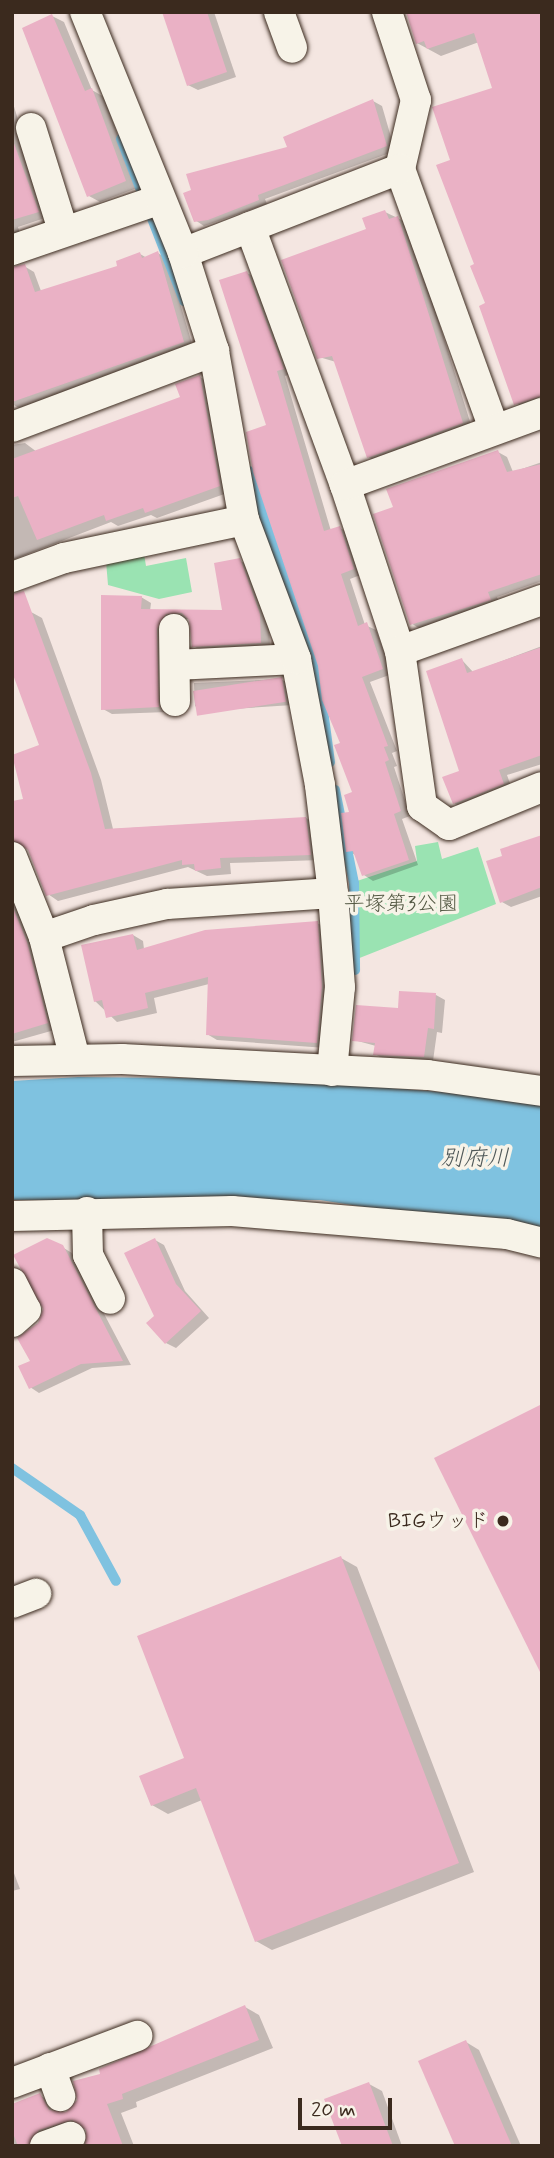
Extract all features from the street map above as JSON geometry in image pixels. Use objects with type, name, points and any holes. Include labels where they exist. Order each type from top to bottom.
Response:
[{"type":"street","points":[[85,12],[158,200],[183,253],[214,351],[244,520],[296,659],[320,785],[333,893],[340,987],[332,1071]]},
{"type":"street","points":[[387,12],[416,100],[400,169],[494,428]]},
{"type":"street","points":[[287,15],[292,48]]},
{"type":"street","points":[[31,128],[63,230]]},
{"type":"street","points":[[183,253],[400,169]]},
{"type":"street","points":[[12,250],[63,230],[158,200]]},
{"type":"street","points":[[250,227],[345,485],[400,651],[422,807],[449,825],[542,787]]},
{"type":"street","points":[[12,427],[214,351]]},
{"type":"street","points":[[345,485],[494,428],[542,413]]},
{"type":"street","points":[[12,577],[64,558],[244,520]]},
{"type":"street","points":[[400,651],[542,600]]},
{"type":"street","points":[[174,629],[175,701]]},
{"type":"street","points":[[175,665],[296,659]]},
{"type":"street","points":[[12,857],[44,937],[75,1059]]},
{"type":"street","points":[[44,937],[94,920],[167,904],[333,893]]},
{"type":"street","points":[[12,1061],[75,1059],[428,1075],[541,1093]]},
{"type":"street","points":[[12,1216],[87,1212],[232,1211],[507,1234],[542,1243]]},
{"type":"street","points":[[87,1212],[88,1255],[110,1300]]},
{"type":"street","points":[[12,1283],[26,1310],[12,1322]]},
{"type":"street","points":[[12,2083],[137,2036]]},
{"type":"street","points":[[50,2068],[60,2096]]},
{"type":"green space","points":[[144,554],[146,566],[186,558],[192,592],[159,599],[108,585],[106,561]]},
{"type":"green space","name":"平塚第3公園","points":[[438,842],[442,859],[478,847],[496,904],[357,959],[357,881],[417,861],[415,846]]},
{"type":"water","name":"別府川","points":[[78,1077],[279,1079],[542,1100],[542,1235],[320,1200],[12,1200],[12,1081]]},
{"type":"building","points":[[162,12],[207,12],[227,72],[187,86]]},
{"type":"building","points":[[406,12],[542,12],[542,396],[514,405],[479,306],[485,303],[470,266],[474,264],[436,165],[450,160],[432,107],[492,88],[474,33],[427,49],[424,41],[416,44]]},
{"type":"building","points":[[52,14],[85,91],[92,88],[126,181],[87,197],[22,28]]},
{"type":"building","points":[[373,99],[387,146],[258,195],[259,200],[208,220],[194,222],[183,193],[191,190],[186,174],[287,147],[283,137]]},
{"type":"building","points":[[12,138],[39,212],[12,220]]},
{"type":"building","points":[[385,210],[389,219],[398,216],[463,423],[367,458],[332,356],[317,359],[281,260],[366,229],[362,218]]},
{"type":"building","points":[[158,251],[184,342],[12,402],[12,267],[25,264],[35,292],[117,266],[116,261],[140,252],[142,258]]},
{"type":"building","points":[[247,271],[284,369],[277,371],[324,531],[340,526],[354,569],[341,574],[358,626],[367,622],[383,669],[362,677],[388,746],[384,747],[389,760],[385,762],[401,811],[394,814],[409,860],[362,876],[353,851],[346,852],[341,813],[349,812],[344,795],[352,792],[334,745],[340,743],[322,700],[318,666],[253,472],[246,432],[266,425],[219,280]]},
{"type":"building","points":[[200,375],[220,486],[145,513],[143,508],[106,521],[104,515],[37,540],[18,496],[12,498],[12,459],[180,397],[175,384]]},
{"type":"building","points":[[498,450],[507,472],[542,464],[542,574],[488,592],[491,600],[410,625],[373,514],[393,507],[386,489]]},
{"type":"building","points":[[240,558],[260,614],[261,643],[192,647],[189,620],[182,613],[166,614],[157,629],[159,707],[101,710],[101,595],[142,596],[141,609],[222,610],[214,563]]},
{"type":"building","points":[[24,591],[91,773],[105,829],[306,817],[311,855],[220,858],[221,868],[195,871],[194,864],[182,865],[182,860],[46,896],[28,850],[12,840],[12,801],[23,799],[12,755],[39,745],[12,672],[12,594]]},
{"type":"building","points":[[542,647],[542,755],[499,770],[504,784],[453,804],[442,777],[459,771],[426,671],[462,658],[467,673]]},
{"type":"building","points":[[282,677],[286,702],[197,716],[193,691]]},
{"type":"building","points":[[542,835],[542,887],[500,903],[486,861],[502,856],[500,849]]},
{"type":"building","points":[[12,905],[27,942],[48,1023],[12,1034]]},
{"type":"building","points":[[318,921],[322,987],[317,1043],[206,1035],[208,977],[145,993],[148,1008],[106,1018],[102,1000],[94,1002],[81,945],[133,934],[137,950],[205,930]]},
{"type":"building","points":[[399,991],[436,993],[434,1029],[428,1028],[424,1057],[373,1055],[375,1043],[352,1041],[356,1005],[398,1008]]},
{"type":"building","points":[[47,1238],[63,1245],[123,1361],[81,1364],[29,1389],[18,1366],[30,1361],[17,1338],[38,1323],[43,1309],[13,1255]]},
{"type":"building","points":[[155,1238],[176,1284],[201,1311],[165,1344],[146,1323],[154,1316],[124,1253]]},
{"type":"building","points":[[542,1404],[542,1676],[434,1458]]},
{"type":"building","points":[[341,1556],[459,1863],[255,1942],[196,1788],[151,1806],[139,1776],[184,1758],[137,1636]]},
{"type":"building","points":[[245,2005],[259,2040],[122,2094],[123,2099],[107,2104],[123,2146],[85,2146],[86,2130],[72,2120],[39,2130],[28,2146],[18,2146],[12,2131],[12,2104],[40,2093],[49,2110],[66,2112],[77,2100],[73,2081],[100,2074],[99,2069]]},
{"type":"building","points":[[466,2040],[512,2146],[455,2146],[418,2061]]},
{"type":"building","points":[[369,2082],[393,2146],[342,2146],[324,2099]]},
{"type":"waterway","points":[[121,139],[184,301]]},
{"type":"waterway","points":[[249,471],[319,680],[330,762]]},
{"type":"waterway","points":[[335,790],[354,883],[355,970]]},
{"type":"waterway","points":[[12,1468],[80,1515],[116,1581]]},
{"type":"place","name":"BIGウッド","points":[[503,1521]]}]
